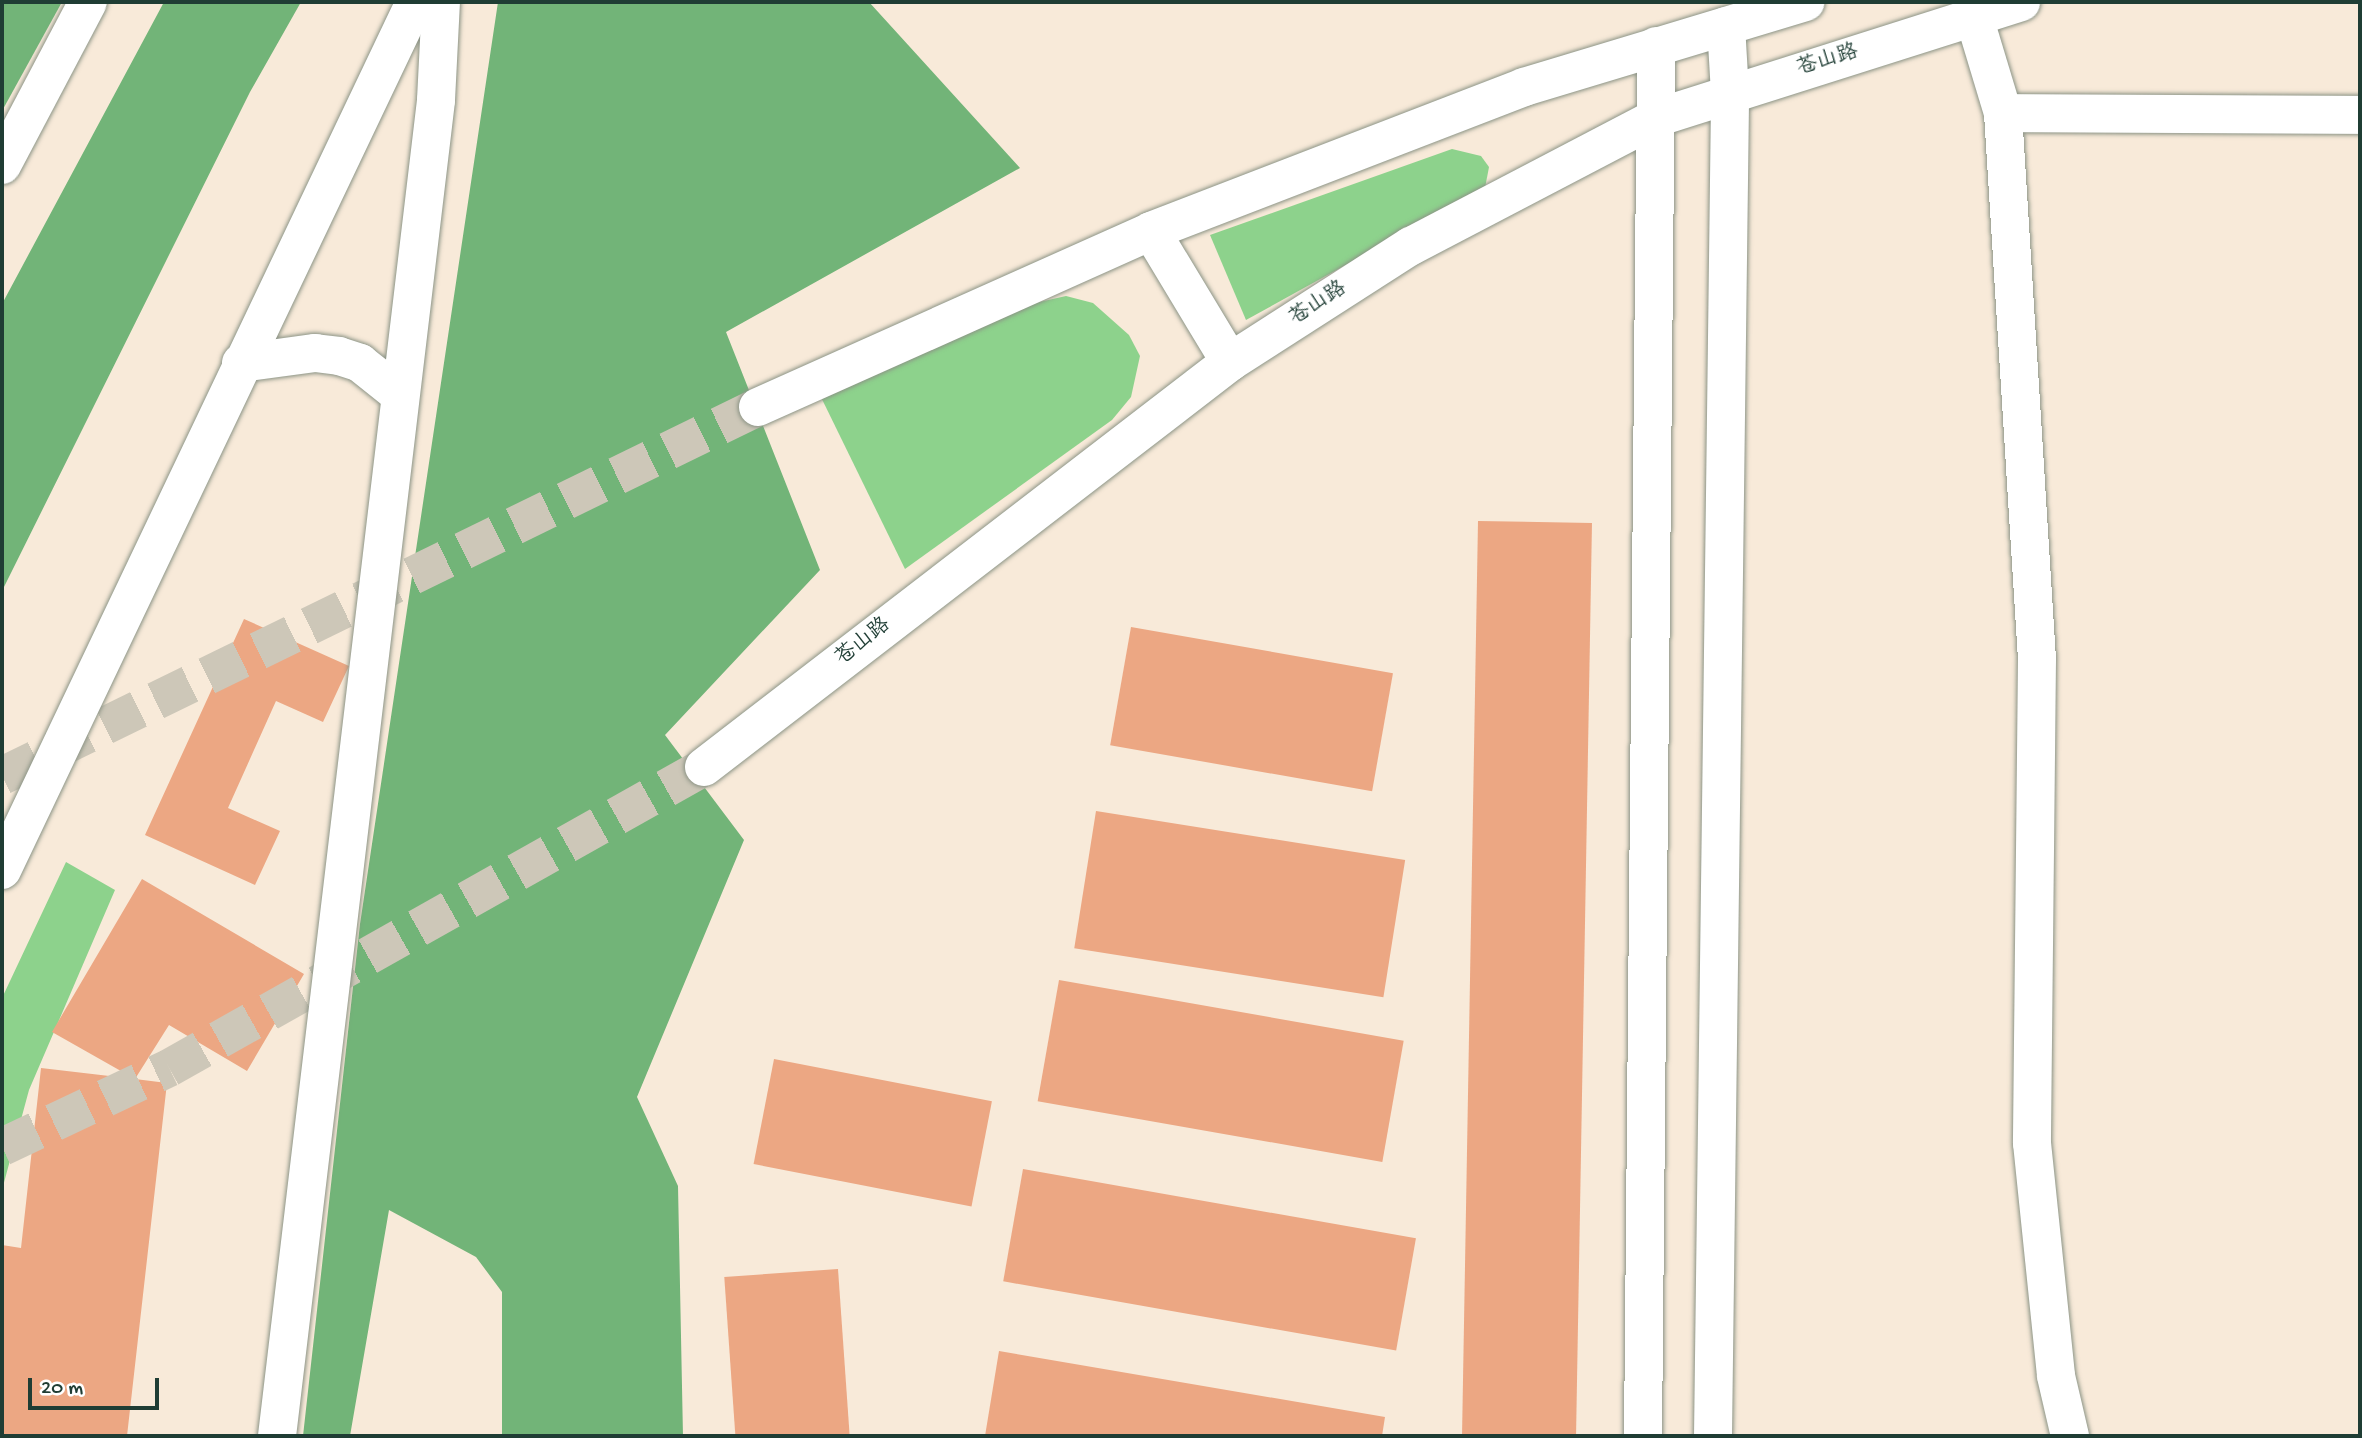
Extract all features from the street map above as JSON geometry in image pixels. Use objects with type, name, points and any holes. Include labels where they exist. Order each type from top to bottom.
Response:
[{"type":"street","points":[[2,165],[88,2]]},
{"type":"street","points":[[2,870],[415,2]]},
{"type":"street","points":[[276,1436],[436,100],[441,2]]},
{"type":"street","points":[[758,407],[1151,231],[1524,87],[1805,2]]},
{"type":"street","name":"苍山路","points":[[704,767],[1230,362],[1411,246],[1656,118],[2021,2]]},
{"type":"street","points":[[1974,17],[2003,113],[2037,659],[2032,1143],[2056,1376],[2070,1436]]},
{"type":"street","points":[[1713,1436],[1730,93],[1726,26]]},
{"type":"street","points":[[1643,1436],[1656,46]]},
{"type":"street","points":[[2003,113],[2360,115]]},
{"type":"street","points":[[1151,231],[1230,362]]},
{"type":"street","points":[[241,363],[316,353],[339,355],[360,363],[399,394]]},
{"type":"green space","points":[[2,2],[62,2],[2,111]]},
{"type":"green space","points":[[164,2],[301,2],[250,92],[2,591],[2,304]]},
{"type":"green space","points":[[498,2],[869,2],[1020,168],[726,332],[820,570],[665,735],[744,840],[637,1097],[678,1186],[683,1436],[502,1436],[502,1292],[476,1257],[389,1210],[350,1436],[303,1436],[360,924]]},
{"type":"green space","points":[[1452,149],[1481,156],[1489,167],[1485,188],[1246,320],[1210,235]]},
{"type":"green space","points":[[1066,296],[1093,303],[1129,335],[1140,356],[1131,397],[1112,420],[905,569],[817,389],[1026,305]]},
{"type":"green space","points":[[66,862],[115,890],[29,1090],[2,1190],[2,998]]},
{"type":"building","points":[[1478,521],[1592,523],[1576,1436],[1462,1436]]},
{"type":"building","points":[[244,619],[349,666],[323,722],[276,701],[228,808],[280,831],[255,885],[145,835]]},
{"type":"building","points":[[1131,627],[1393,673],[1372,791],[1110,745]]},
{"type":"building","points":[[1096,811],[1405,860],[1383,997],[1074,948]]},
{"type":"building","points":[[142,879],[304,974],[247,1071],[169,1025],[135,1079],[52,1032]]},
{"type":"building","points":[[1059,980],[1404,1041],[1382,1162],[1038,1101]]},
{"type":"building","points":[[774,1059],[992,1101],[972,1206],[754,1164]]},
{"type":"building","points":[[41,1068],[167,1083],[127,1436],[2,1436],[2,1245],[21,1248]]},
{"type":"building","points":[[1023,1169],[1416,1238],[1396,1351],[1003,1281]]},
{"type":"building","points":[[838,1269],[850,1436],[735,1436],[724,1277]]},
{"type":"building","points":[[999,1351],[1385,1417],[1382,1436],[985,1436]]},
{"type":"tunnel","points":[[2,776],[758,407]]},
{"type":"tunnel","points":[[2,1147],[169,1068],[704,767]]}]
